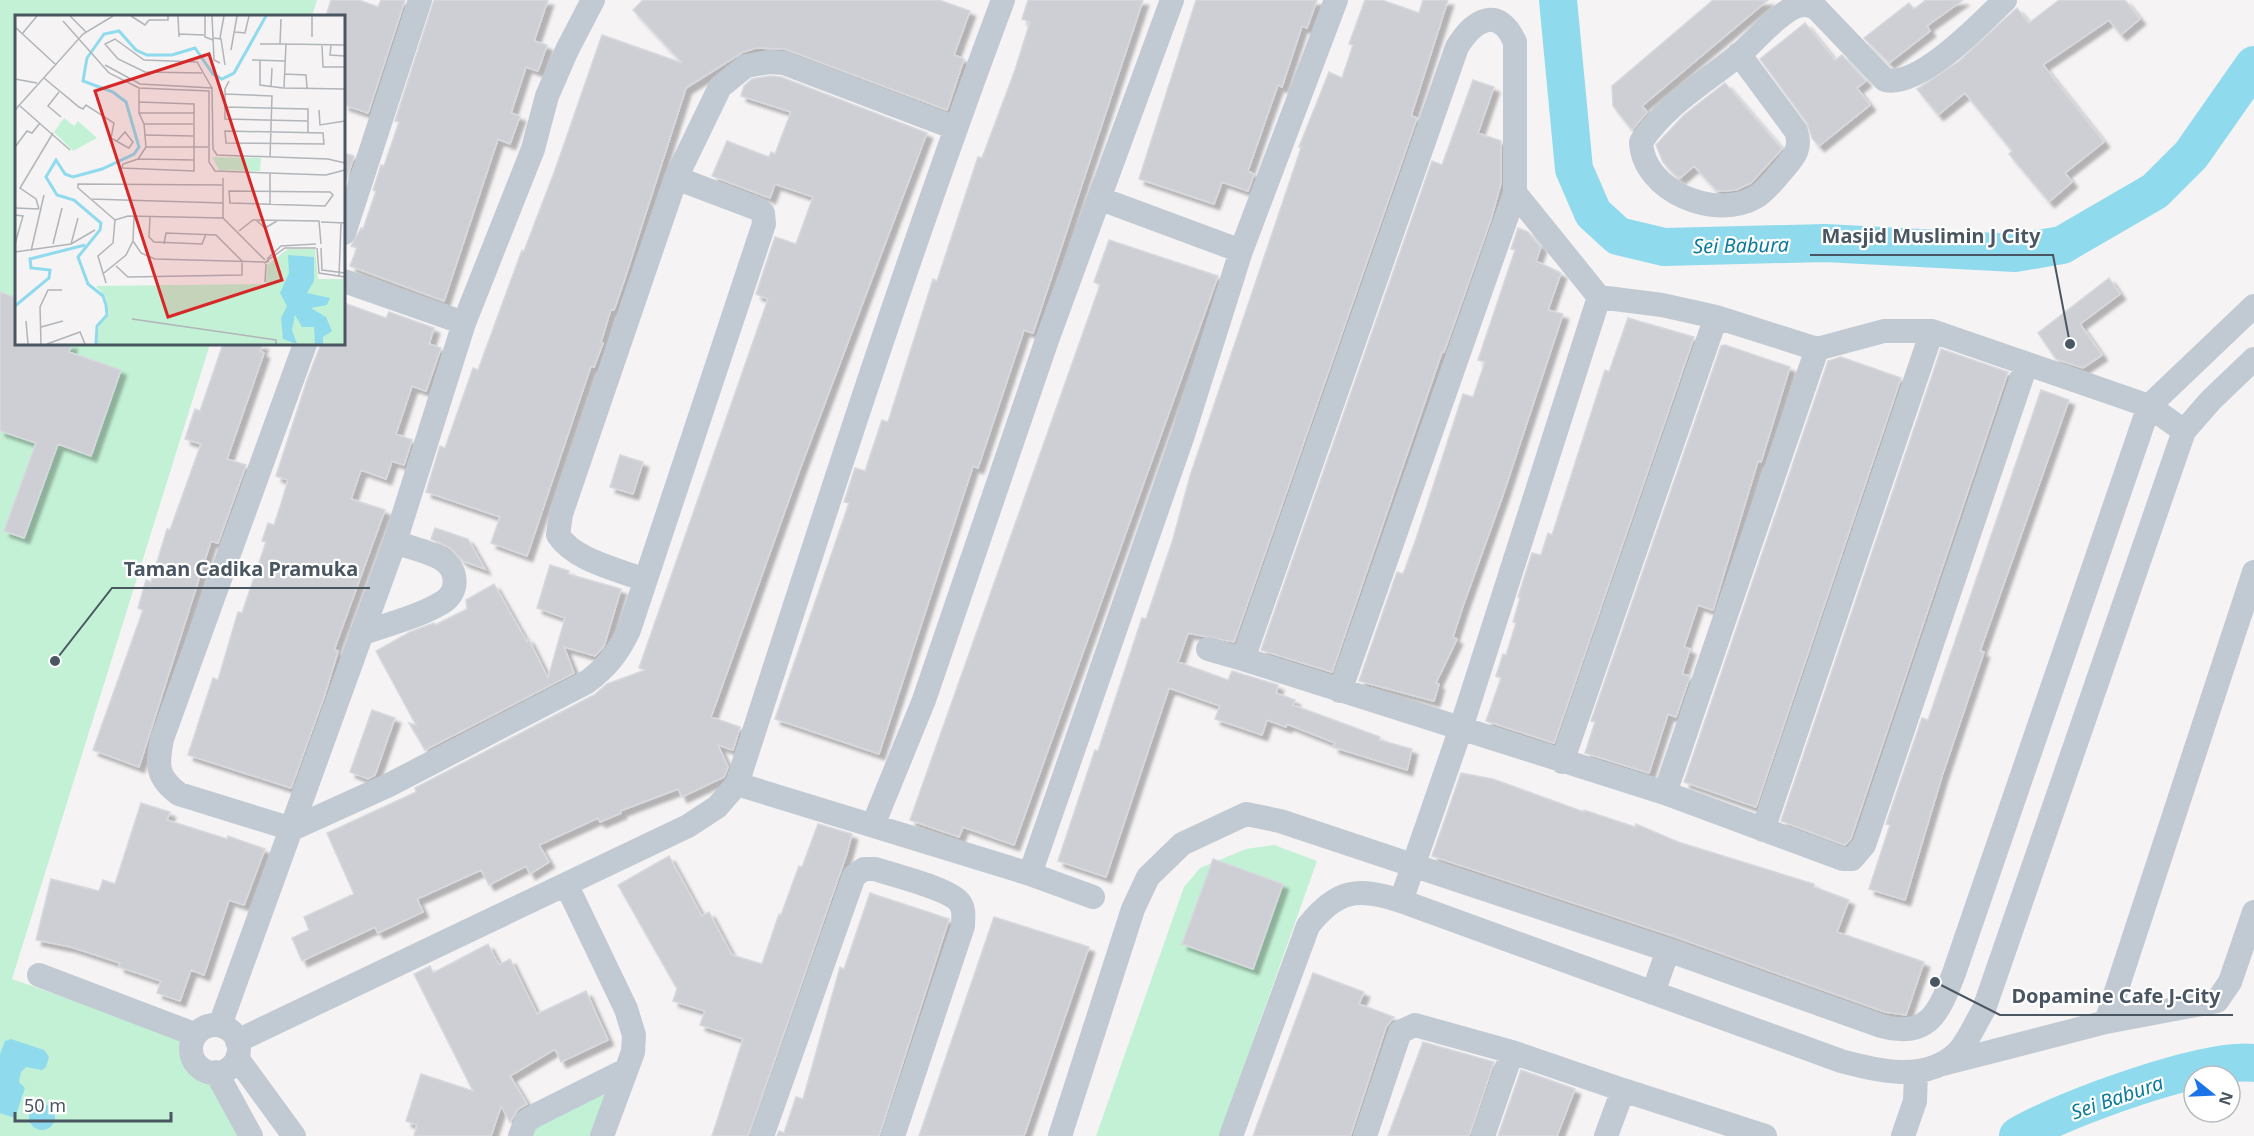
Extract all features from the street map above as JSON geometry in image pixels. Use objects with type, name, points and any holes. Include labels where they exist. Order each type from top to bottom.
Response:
[{"type":"street","points":[[345,230],[420,0]]},
{"type":"street","points":[[294,1136],[231,1041],[204,1027],[194,1034],[191,1047],[195,1062],[208,1071],[216,1072],[228,1068],[231,1041],[292,829],[395,543],[464,323],[533,149],[547,96],[567,50],[593,0]]},
{"type":"street","points":[[231,1041],[567,886],[703,817],[728,797],[737,784],[841,460],[955,128],[1003,0]]},
{"type":"street","points":[[873,825],[924,700],[1047,340],[1101,199],[1172,0]]},
{"type":"street","points":[[1030,874],[1183,435],[1241,251],[1336,0]]},
{"type":"street","points":[[1739,54],[1796,131],[1800,141],[1797,153],[1755,197],[1725,206],[1685,198],[1660,181],[1643,160],[1641,142],[1667,110],[1739,54],[1786,12],[1798,6],[1810,5],[1828,19],[1885,80],[1902,80],[1924,69],[1966,36],[2005,0]]},
{"type":"street","points":[[1243,659],[1454,55],[1469,28],[1479,22],[1491,20],[1509,30],[1515,42],[1515,193],[1340,691]]},
{"type":"street","points":[[645,580],[577,554],[564,544],[558,535],[561,514],[676,178],[720,87],[735,72],[756,64],[784,63],[955,128]]},
{"type":"street","points":[[305,345],[162,739],[158,757],[159,770],[166,784],[178,794],[292,829],[389,785],[587,682],[605,669],[617,654],[629,630],[764,224],[763,213],[758,209],[676,178]]},
{"type":"street","points":[[1515,193],[1599,297],[1662,305],[1716,317],[1817,349],[1884,332],[1932,331],[2149,406],[2184,431]]},
{"type":"street","points":[[1101,199],[1241,251]]},
{"type":"street","points":[[345,280],[464,323]]},
{"type":"street","points":[[1401,902],[1461,728],[1599,297]]},
{"type":"street","points":[[1060,1136],[1133,909],[1148,878],[1182,844],[1246,814],[1280,820],[1668,950],[1881,1026],[1901,1032],[1919,1027],[1931,1018],[1944,1000],[2149,406],[2254,306]]},
{"type":"street","points":[[1562,762],[1716,317]]},
{"type":"street","points":[[1763,830],[1932,331]]},
{"type":"street","points":[[1665,793],[1817,349]]},
{"type":"street","points":[[1939,1065],[1958,1052],[1984,1009],[2184,431],[2211,400],[2254,359]]},
{"type":"street","points":[[1208,649],[1665,793],[1843,859],[1852,859],[1864,845],[2026,365]]},
{"type":"street","points":[[2182,375],[2211,400]]},
{"type":"street","points":[[361,634],[436,605],[452,593],[455,583],[454,573],[448,564],[440,558],[395,543]]},
{"type":"street","points":[[2106,1022],[2254,572]]},
{"type":"street","points":[[2029,756],[2066,767]]},
{"type":"street","points":[[737,784],[1030,874],[1093,897]]},
{"type":"street","points":[[762,1136],[854,876],[864,869],[875,869],[950,894],[961,904],[964,913],[963,926],[893,1136]]},
{"type":"street","points":[[567,886],[631,1022],[634,1035],[633,1052],[602,1136]]},
{"type":"street","points":[[1231,1136],[1308,926],[1320,910],[1350,893],[1367,892],[1401,902],[1841,1061],[1880,1071],[1916,1072],[2106,1022],[2217,1001],[2230,982],[2254,912]]},
{"type":"street","points":[[1653,993],[1668,950]]},
{"type":"street","points":[[39,975],[194,1034]]},
{"type":"street","points":[[1365,1136],[1400,1032],[1409,1017],[1430,1027],[1512,1052],[1731,1130],[1765,1136]]},
{"type":"street","points":[[1483,1136],[1512,1052]]},
{"type":"street","points":[[520,1136],[526,1121],[626,1070]]},
{"type":"street","points":[[216,1072],[251,1136]]},
{"type":"street","points":[[1903,1136],[1915,1101],[1916,1072]]},
{"type":"street","points":[[1606,1136],[1623,1090]]},
{"type":"green space","points":[[0,0],[317,0],[312,15],[15,15],[15,345],[210,345],[12,979],[184,1039],[190,1067],[198,1075],[213,1081],[243,1136],[0,1136]]},
{"type":"green space","points":[[1274,845],[1317,861],[1219,1136],[1096,1136],[1184,887],[1200,868],[1246,849]]},
{"type":"green space","points":[[611,1087],[593,1136],[530,1136],[528,1129]]},
{"type":"water","points":[[11,1039],[44,1050],[49,1057],[46,1067],[42,1070],[26,1067],[21,1072],[19,1082],[25,1088],[15,1118],[0,1113],[0,1054],[5,1041]]},
{"type":"water","points":[[42,1104],[51,1108],[55,1117],[51,1126],[42,1130],[33,1126],[29,1117],[33,1108]]},
{"type":"building","points":[[331,0],[359,0],[378,7],[381,0],[405,0],[368,113],[345,105],[345,15],[326,15]]},
{"type":"building","points":[[434,0],[548,0],[534,41],[547,45],[538,71],[526,67],[511,113],[520,116],[510,144],[498,139],[444,301],[350,266],[357,248],[351,246],[361,228],[363,229],[376,191],[373,190],[399,122],[395,121]]},
{"type":"building","points":[[643,0],[939,0],[970,11],[954,55],[964,59],[947,110],[785,49],[756,48],[743,52],[686,88],[625,278],[614,310],[611,309],[601,342],[603,343],[594,367],[591,366],[527,556],[491,543],[500,517],[426,492],[440,446],[445,448],[473,368],[478,370],[522,250],[524,251],[602,35],[682,63],[633,10]]},
{"type":"building","points":[[1028,0],[1143,0],[1033,333],[1024,330],[978,468],[973,466],[879,754],[775,719],[849,503],[844,502],[855,468],[865,471],[882,420],[888,422],[933,279],[937,281],[978,157],[982,158],[1015,70],[1030,22],[1022,19]]},
{"type":"building","points":[[1196,0],[1317,0],[1307,28],[1302,26],[1282,87],[1278,85],[1248,171],[1254,174],[1248,191],[1222,182],[1214,204],[1139,179]]},
{"type":"building","points":[[1365,0],[1382,0],[1419,13],[1423,0],[1448,0],[1411,116],[1417,118],[1234,642],[1188,633],[1178,662],[1228,680],[1232,671],[1278,685],[1276,693],[1295,700],[1293,705],[1380,737],[1379,740],[1412,749],[1407,770],[1333,747],[1335,743],[1287,724],[1286,727],[1267,720],[1262,735],[1215,719],[1220,706],[1169,688],[1106,877],[1058,861],[1095,750],[1098,751],[1142,618],[1146,619],[1173,539],[1190,476],[1301,148],[1299,147],[1329,72],[1342,78],[1353,45],[1349,44]]},
{"type":"building","points":[[1713,0],[1768,0],[1642,106],[1647,112],[1632,130],[1613,106],[1612,86]]},
{"type":"building","points":[[1926,0],[1963,0],[1927,26],[1930,31],[1889,63],[1864,38],[1909,3],[1914,9]]},
{"type":"building","points":[[2059,0],[2125,0],[2140,19],[2121,35],[2109,20],[2043,65],[2104,142],[2065,173],[2072,182],[2049,202],[2009,154],[2012,151],[1965,93],[1938,115],[1917,89],[1958,62],[2017,8],[2029,23]]},
{"type":"building","points":[[1805,23],[1835,60],[1842,55],[1866,81],[1857,88],[1870,105],[1819,146],[1812,138],[1807,123],[1760,59]]},
{"type":"building","points":[[781,77],[927,133],[800,469],[711,717],[740,727],[733,750],[718,745],[728,767],[724,777],[682,797],[678,789],[620,811],[621,813],[600,822],[598,818],[539,845],[549,862],[530,874],[526,866],[489,885],[481,870],[417,899],[423,912],[378,933],[375,927],[302,961],[292,938],[309,930],[304,917],[354,894],[327,833],[416,792],[415,788],[594,695],[607,684],[645,670],[639,668],[768,299],[756,294],[775,237],[796,244],[813,197],[775,184],[770,198],[712,176],[727,141],[769,157],[771,152],[775,154],[791,112],[741,96],[744,86],[752,79]]},
{"type":"building","points":[[1473,80],[1494,87],[1478,133],[1501,141],[1501,183],[1491,219],[1444,352],[1442,352],[1332,672],[1261,650],[1432,161],[1442,165]]},
{"type":"building","points":[[1725,83],[1782,149],[1751,183],[1736,190],[1721,191],[1716,190],[1694,166],[1680,178],[1676,176],[1663,162],[1656,145],[1684,115]]},
{"type":"building","points":[[345,153],[354,156],[345,180]]},
{"type":"building","points":[[1518,228],[1528,232],[1541,247],[1536,261],[1561,273],[1548,310],[1563,314],[1503,495],[1463,606],[1453,637],[1457,639],[1436,683],[1439,684],[1434,701],[1359,681],[1397,572],[1403,574],[1416,539],[1463,394],[1473,397],[1485,362],[1478,360],[1515,250],[1511,249]]},
{"type":"building","points":[[1109,240],[1218,276],[1014,845],[963,827],[959,837],[910,820],[1100,285],[1094,282]]},
{"type":"building","points":[[2109,278],[2120,294],[2080,324],[2102,355],[2083,368],[2056,359],[2038,333]]},
{"type":"building","points":[[0,292],[15,298],[15,345],[72,345],[69,352],[121,370],[91,456],[58,444],[24,538],[4,531],[36,443],[0,431]]},
{"type":"building","points":[[345,303],[386,318],[389,312],[434,328],[429,344],[441,348],[426,391],[412,386],[396,434],[412,440],[404,465],[392,461],[386,479],[361,470],[351,499],[385,510],[334,650],[338,651],[325,694],[291,788],[188,755],[213,678],[218,680],[238,612],[242,613],[266,542],[262,541],[268,523],[274,525],[280,507],[288,480],[276,476],[321,345],[345,345]]},
{"type":"building","points":[[1628,318],[1694,337],[1554,743],[1486,721],[1501,678],[1496,676],[1503,654],[1506,655],[1516,623],[1513,622],[1520,598],[1518,597],[1532,553],[1541,555],[1548,533],[1552,535],[1605,370],[1609,372]]},
{"type":"building","points":[[223,345],[263,345],[260,351],[264,353],[227,459],[246,465],[218,543],[211,541],[139,767],[93,750],[143,610],[138,608],[146,580],[151,582],[167,529],[170,530],[201,444],[185,439],[195,409],[200,411]]},
{"type":"building","points":[[1725,345],[1790,367],[1761,462],[1758,461],[1713,610],[1698,605],[1684,647],[1690,649],[1682,674],[1690,676],[1676,717],[1668,714],[1649,773],[1585,753],[1595,722],[1591,721],[1721,346]]},
{"type":"building","points":[[1941,349],[2008,372],[1851,838],[1845,845],[1781,821]]},
{"type":"building","points":[[1841,357],[1901,378],[1756,807],[1684,782],[1828,361]]},
{"type":"building","points":[[2041,390],[2069,400],[1980,651],[1984,652],[1942,776],[1905,900],[1869,889],[1890,825],[1886,824],[1922,718],[1928,720]]},
{"type":"building","points":[[620,455],[643,462],[633,494],[610,487]]},
{"type":"building","points":[[435,528],[468,539],[485,569],[463,561],[450,548],[431,539]]},
{"type":"building","points":[[550,565],[569,571],[568,574],[621,589],[604,646],[595,656],[564,647],[574,673],[425,750],[409,723],[416,725],[376,651],[410,632],[434,623],[435,625],[467,609],[466,600],[494,584],[527,642],[528,638],[548,678],[565,618],[537,608]]},
{"type":"building","points":[[372,710],[395,718],[375,775],[368,779],[350,772]]},
{"type":"building","points":[[1461,773],[1493,779],[1584,812],[1584,810],[1635,827],[1636,824],[1678,842],[1814,884],[1814,887],[1849,900],[1837,932],[1924,962],[1906,1015],[1885,1012],[1673,936],[1432,856]]},
{"type":"building","points":[[141,803],[170,812],[167,820],[227,839],[228,836],[265,849],[244,905],[229,900],[204,975],[191,970],[180,1001],[157,993],[161,981],[119,967],[120,963],[71,947],[36,940],[51,879],[99,891],[103,880],[115,884]]},
{"type":"building","points":[[818,824],[852,834],[847,853],[748,1136],[712,1136],[743,1039],[700,1025],[705,1011],[673,1001],[677,989],[618,885],[669,856],[702,916],[709,912],[732,955],[762,964],[779,914],[781,915],[799,866],[802,867]]},
{"type":"building","points":[[1213,859],[1283,884],[1253,969],[1182,944]]},
{"type":"building","points":[[870,893],[949,919],[879,1136],[777,1136],[779,1131],[784,1133],[796,1097],[803,1099],[840,967],[844,969]]},
{"type":"building","points":[[994,917],[1089,947],[1024,1136],[919,1136]]},
{"type":"building","points":[[488,944],[499,965],[510,959],[537,1014],[586,991],[608,1040],[561,1062],[555,1049],[510,1076],[527,1104],[518,1109],[510,1122],[501,1106],[491,1136],[414,1136],[417,1125],[406,1121],[421,1074],[473,1091],[414,974],[430,966],[433,973]]},
{"type":"building","points":[[1313,973],[1364,992],[1359,1004],[1394,1017],[1386,1027],[1351,1134],[1350,1136],[1253,1136]]},
{"type":"building","points":[[1423,1042],[1494,1062],[1469,1136],[1388,1136]]},
{"type":"building","points":[[1521,1070],[1575,1089],[1557,1136],[1498,1136]]},
{"type":"waterway","name":"Sei Babura","points":[[1558,0],[1574,169],[1593,213],[1618,236],[1664,247],[1825,243],[2015,253],[2062,245],[2155,191],[2191,155],[2254,65]]},
{"type":"waterway","name":"Sei Babura","points":[[2018,1136],[2066,1113],[2134,1088],[2203,1068],[2232,1063],[2254,1063]]},
{"type":"place","name":"Masjid Muslimin J City","points":[[2070,344]]},
{"type":"place","name":"Taman Cadika Pramuka","points":[[55,661]]},
{"type":"place","name":"Dopamine Cafe J-City","points":[[1935,982]]}]
